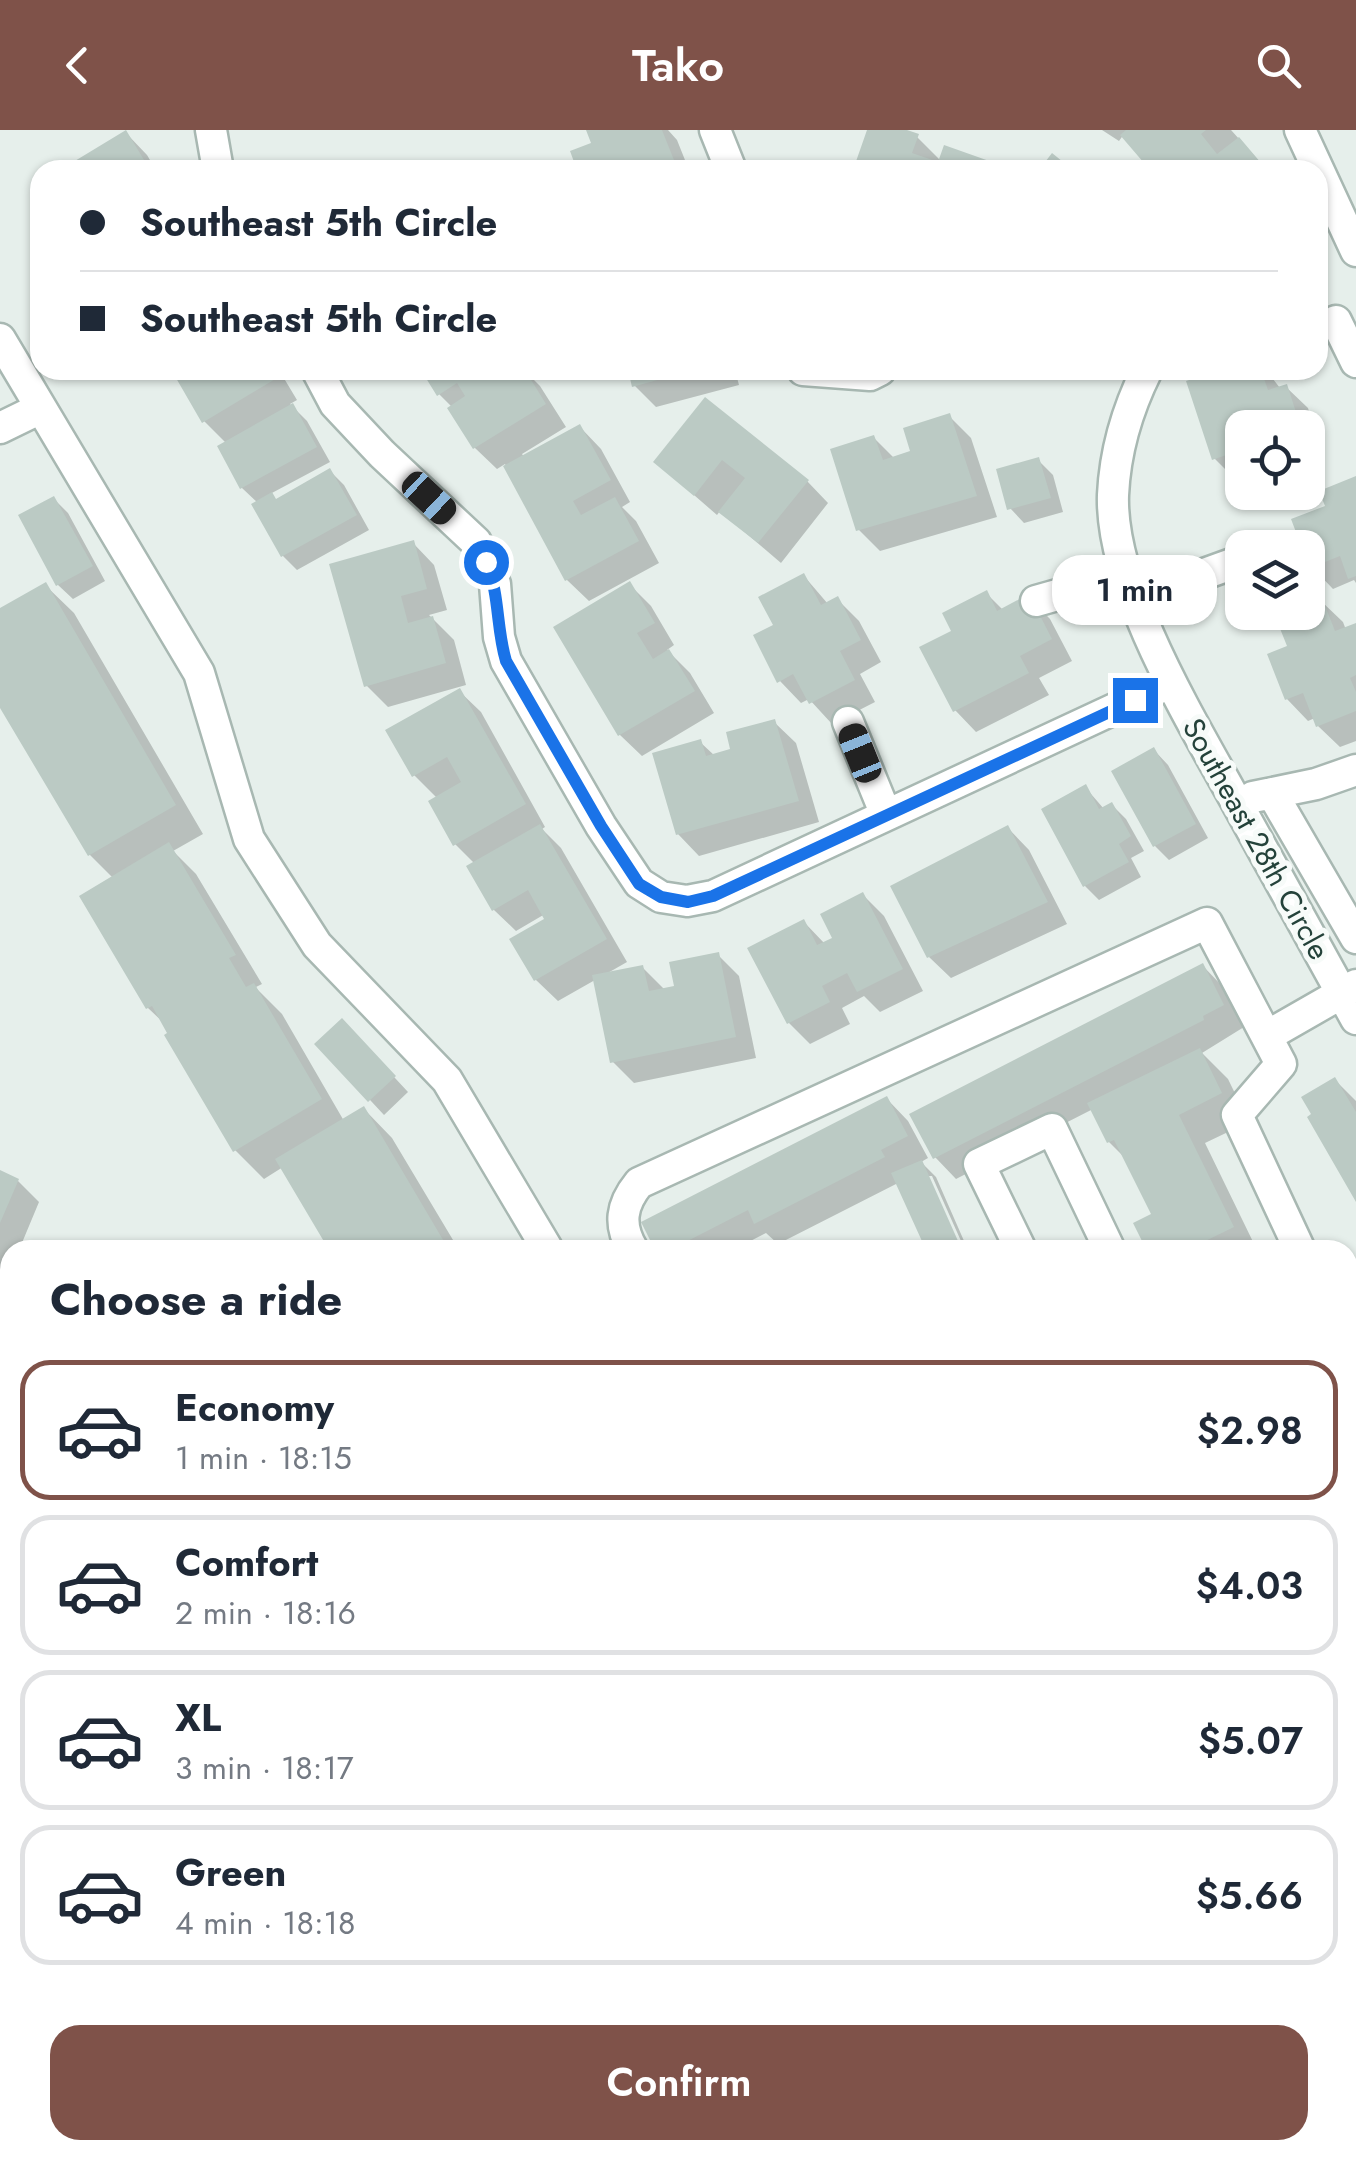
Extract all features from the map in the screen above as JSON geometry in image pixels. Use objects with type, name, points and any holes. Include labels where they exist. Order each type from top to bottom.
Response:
[{"type":"street","points":[[212,130],[216,160]]},
{"type":"street","points":[[714,130],[727,160]]},
{"type":"street","points":[[1300,130],[1314,160]]},
{"type":"street","points":[[1338,214],[1356,251]]},
{"type":"street","points":[[1336,321],[1356,362]]},
{"type":"street","points":[[0,339],[199,673],[249,839],[317,945],[448,1080],[542,1240]]},
{"type":"street","points":[[322,380],[335,404],[382,454],[476,542],[495,584],[499,636],[506,661],[639,884],[661,897],[688,902],[713,896],[1170,683]]},
{"type":"street","name":"Southeast 28th Circle","points":[[1141,380],[1119,448],[1113,498],[1120,547],[1132,587],[1170,683],[1351,999]]},
{"type":"street","points":[[0,428],[41,408]]},
{"type":"street","points":[[1036,600],[1132,587],[1225,565]]},
{"type":"street","points":[[848,722],[886,815]]},
{"type":"street","points":[[1236,801],[1316,784],[1356,770]]},
{"type":"street","name":"Southeast 28th Circle","points":[[1272,794],[1356,938]]},
{"type":"street","points":[[628,1240],[622,1223],[630,1195],[639,1183],[1207,923],[1281,1064],[1237,1116],[1295,1240]]},
{"type":"street","points":[[1267,1036],[1351,999]]},
{"type":"street","points":[[1016,1240],[979,1164],[1052,1129],[1105,1240]]},
{"type":"building","points":[[126,130],[144,160],[76,160]]},
{"type":"building","points":[[586,130],[662,130],[674,160],[573,160],[570,151],[591,143]]},
{"type":"building","points":[[867,130],[907,130],[919,134],[912,153],[932,160],[856,160]]},
{"type":"building","points":[[1126,130],[1206,130],[1201,134],[1217,154],[1239,137],[1259,160],[1141,160],[1120,135]]},
{"type":"building","points":[[944,145],[986,160],[939,160]]},
{"type":"building","points":[[177,380],[274,380],[202,423]]},
{"type":"building","points":[[427,380],[531,380],[546,404],[473,449],[447,408],[465,396],[457,383],[437,396]]},
{"type":"building","points":[[630,380],[657,380],[632,387]]},
{"type":"building","points":[[1264,380],[1268,390],[1287,384],[1295,410],[1225,410],[1225,455],[1212,460],[1186,381]]},
{"type":"building","points":[[705,397],[809,480],[758,543],[718,512],[745,478],[722,460],[694,496],[653,462]]},
{"type":"building","points":[[293,403],[317,447],[240,489],[217,446]]},
{"type":"building","points":[[950,413],[977,496],[856,531],[830,449],[874,435],[883,460],[910,451],[903,428]]},
{"type":"building","points":[[580,424],[611,480],[573,501],[581,515],[615,497],[639,541],[565,581],[503,466]]},
{"type":"building","points":[[1039,457],[1051,498],[1007,510],[996,469]]},
{"type":"building","points":[[330,468],[357,515],[281,557],[251,504],[272,492],[276,499]]},
{"type":"building","points":[[1356,476],[1356,576],[1348,579],[1340,556],[1325,562],[1325,530],[1295,530],[1291,519],[1325,510],[1325,489]]},
{"type":"building","points":[[54,496],[93,566],[56,586],[18,515]]},
{"type":"building","points":[[414,540],[427,589],[401,596],[408,623],[433,616],[446,663],[364,687],[329,564]]},
{"type":"building","points":[[804,573],[821,605],[838,596],[861,640],[840,651],[855,680],[809,704],[793,674],[777,683],[753,635],[773,625],[758,597]]},
{"type":"building","points":[[630,581],[655,623],[637,633],[653,659],[669,649],[695,691],[618,736],[553,627]]},
{"type":"building","points":[[46,582],[176,805],[88,856],[0,708],[0,608]]},
{"type":"building","points":[[987,590],[997,611],[1029,594],[1052,639],[1020,656],[1029,673],[953,712],[919,647],[951,631],[942,613]]},
{"type":"building","points":[[1325,606],[1335,631],[1356,623],[1356,675],[1350,678],[1356,692],[1356,711],[1316,727],[1303,693],[1285,700],[1267,654],[1287,646],[1281,630],[1325,630]]},
{"type":"building","points":[[460,688],[526,804],[453,846],[428,801],[461,782],[447,757],[412,777],[385,730]]},
{"type":"building","points":[[775,719],[799,801],[676,835],[652,753],[701,739],[706,756],[730,749],[726,732]]},
{"type":"building","points":[[1154,747],[1196,824],[1153,847],[1111,771]]},
{"type":"building","points":[[1086,784],[1099,809],[1112,802],[1131,836],[1119,844],[1129,862],[1083,887],[1041,809]]},
{"type":"building","points":[[540,824],[607,939],[534,981],[509,939],[544,919],[528,890],[492,911],[466,866]]},
{"type":"building","points":[[1008,825],[1048,902],[927,958],[890,886]]},
{"type":"building","points":[[169,842],[236,955],[229,958],[246,987],[254,983],[322,1099],[233,1152],[164,1035],[167,1033],[152,1006],[146,1009],[79,896]]},
{"type":"building","points":[[863,892],[903,969],[857,992],[847,973],[822,986],[830,1002],[787,1024],[747,948],[804,919],[817,945],[832,938],[820,914]]},
{"type":"building","points":[[719,952],[736,1037],[610,1063],[592,975],[643,965],[649,991],[674,986],[669,962]]},
{"type":"building","points":[[1203,963],[1224,1005],[1203,1016],[1204,1020],[933,1159],[909,1114]]},
{"type":"building","points":[[342,1018],[396,1076],[368,1102],[314,1044]]},
{"type":"building","points":[[1200,1048],[1222,1093],[1179,1115],[1234,1227],[1207,1240],[1142,1240],[1133,1223],[1151,1214],[1114,1140],[1107,1143],[1087,1103]]},
{"type":"building","points":[[1335,1077],[1356,1112],[1356,1202],[1307,1117],[1311,1114],[1301,1097]]},
{"type":"building","points":[[887,1096],[908,1136],[881,1150],[885,1157],[754,1224],[748,1210],[690,1240],[650,1240],[641,1222]]},
{"type":"building","points":[[364,1106],[443,1240],[323,1240],[275,1159]]},
{"type":"building","points":[[922,1160],[958,1240],[921,1240],[891,1173]]},
{"type":"building","points":[[0,1170],[19,1179],[0,1223]]},
{"type":"route","points":[[486,562],[495,584],[499,636],[506,661],[639,884],[661,897],[688,902],[713,896],[1135,700]]}]
